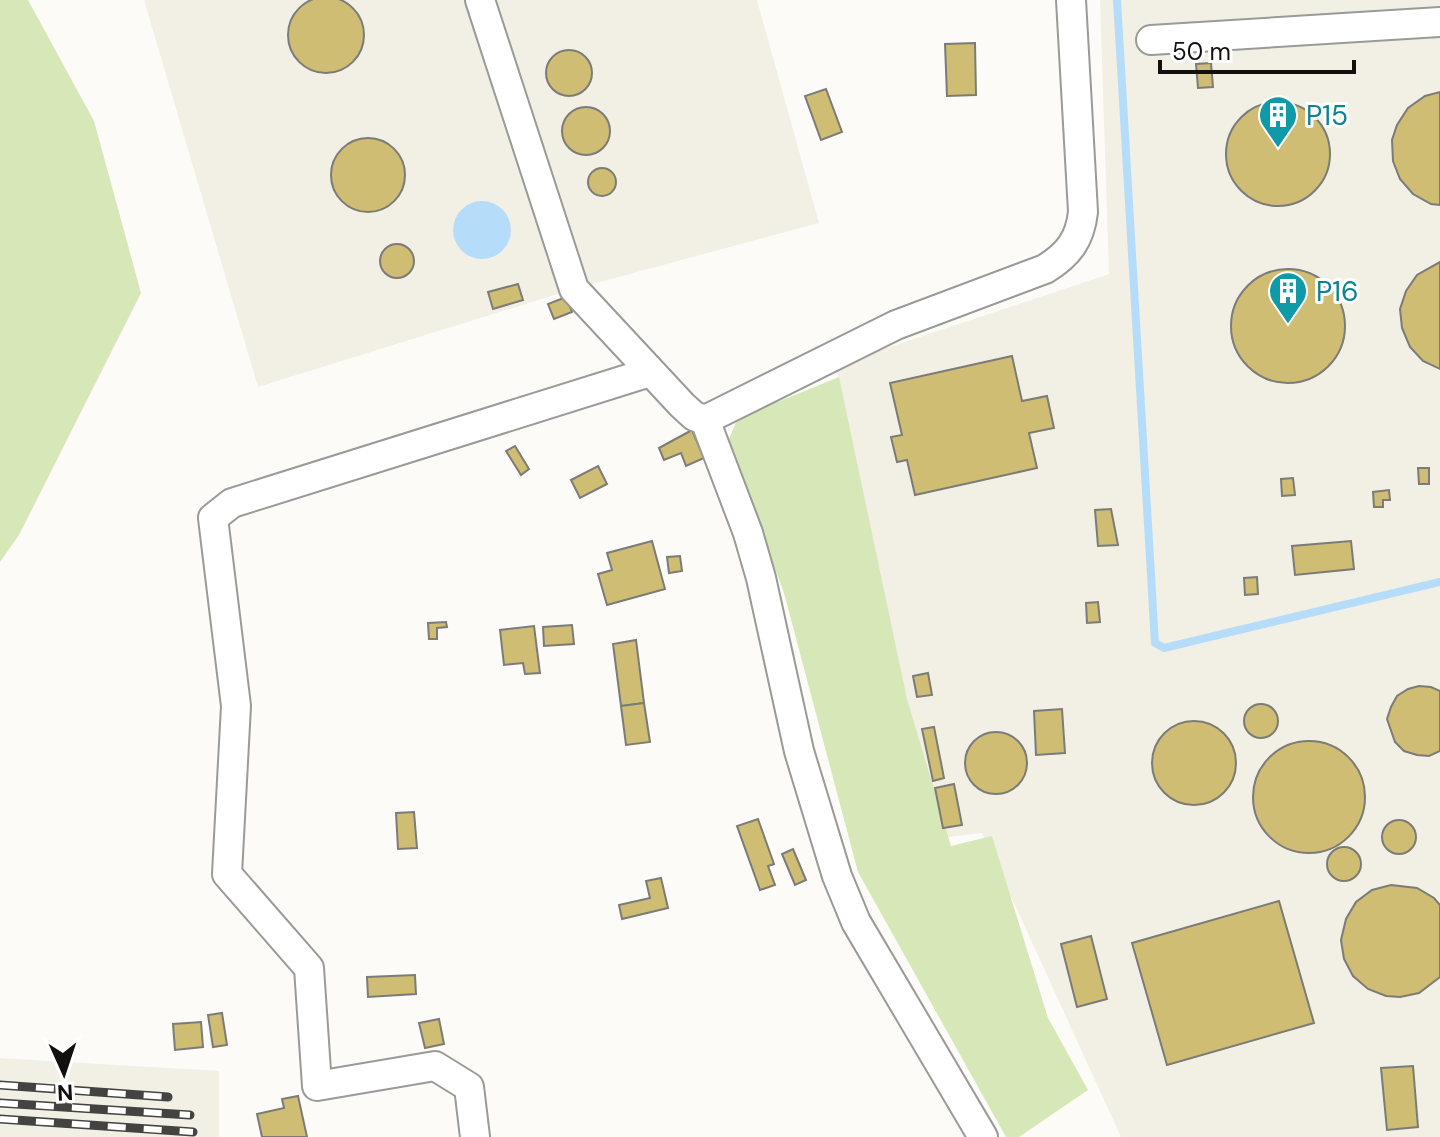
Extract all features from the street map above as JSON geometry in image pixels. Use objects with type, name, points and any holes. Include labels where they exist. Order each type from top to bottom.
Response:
[{"type":"street","points":[[480,0],[574,289],[682,405],[694,416],[705,420],[896,325],[1045,269],[1063,258],[1075,242],[1083,212],[1071,0]]},
{"type":"street","points":[[1151,40],[1440,22]]},
{"type":"street","points":[[475,1137],[469,1087],[435,1066],[317,1086],[309,968],[227,874],[236,706],[213,518],[232,503],[650,372]]},
{"type":"street","points":[[705,420],[748,533],[761,578],[799,751],[837,876],[856,922],[983,1137]]},
{"type":"shaded area","points":[[144,0],[757,0],[819,223],[574,289],[258,387]]},
{"type":"shaded area","points":[[1100,0],[1440,0],[1440,1137],[1121,1137],[982,833],[923,840],[836,365],[1109,274]]},
{"type":"shaded area","points":[[0,1058],[219,1071],[219,1137],[0,1137]]},
{"type":"green space","points":[[0,0],[28,0],[94,121],[141,293],[19,535],[0,562]]},
{"type":"green space","points":[[839,377],[907,699],[951,846],[992,836],[1048,1018],[1088,1090],[1019,1137],[1006,1137],[858,872],[784,593],[728,441],[738,418]]},
{"type":"water","points":[[482,201],[503,209],[511,230],[503,251],[482,259],[461,251],[453,230],[461,209]]},
{"type":"building","points":[[326,-3],[340,0],[353,8],[361,21],[364,35],[361,49],[353,62],[340,70],[326,73],[312,70],[299,62],[291,49],[288,35],[291,21],[299,8],[312,0]]},
{"type":"building","points":[[975,43],[976,95],[947,96],[945,44]]},
{"type":"building","points":[[569,50],[585,57],[592,73],[585,89],[569,96],[553,89],[546,73],[553,57]]},
{"type":"building","points":[[1211,63],[1213,87],[1198,88],[1196,64]]},
{"type":"building","points":[[826,89],[842,132],[821,140],[805,96]]},
{"type":"building","points":[[1440,92],[1440,205],[1431,204],[1413,194],[1400,179],[1393,161],[1392,140],[1408,108],[1425,96]]},
{"type":"building","name":"P15","points":[[1278,102],[1298,106],[1315,117],[1326,134],[1330,154],[1326,174],[1315,191],[1298,202],[1278,206],[1258,202],[1241,191],[1230,174],[1226,154],[1230,134],[1241,117],[1258,106]]},
{"type":"building","points":[[586,107],[603,114],[610,131],[603,148],[586,155],[569,148],[562,131],[569,114]]},
{"type":"building","points":[[368,138],[389,144],[399,154],[405,175],[399,196],[389,206],[368,212],[347,206],[337,196],[331,175],[337,154],[347,144]]},
{"type":"building","points":[[602,168],[612,172],[616,182],[612,192],[602,196],[592,192],[588,182],[592,172]]},
{"type":"building","points":[[397,244],[409,249],[414,261],[409,273],[397,278],[385,273],[380,261],[385,249]]},
{"type":"building","points":[[1440,262],[1440,369],[1423,361],[1410,347],[1402,328],[1400,309],[1406,291],[1417,275]]},
{"type":"building","name":"P16","points":[[1288,269],[1310,273],[1328,286],[1341,304],[1345,326],[1341,348],[1328,366],[1310,379],[1288,383],[1266,379],[1248,366],[1235,348],[1231,326],[1235,304],[1248,286],[1266,273]]},
{"type":"building","points":[[518,284],[523,300],[493,309],[488,292]]},
{"type":"building","points":[[566,297],[572,312],[554,319],[548,304]]},
{"type":"building","points":[[1012,356],[1022,401],[1047,396],[1054,428],[1029,433],[1037,468],[915,495],[907,460],[897,462],[891,437],[902,435],[890,383]]},
{"type":"building","points":[[692,430],[704,458],[686,466],[681,453],[664,460],[659,448]]},
{"type":"building","points":[[515,446],[529,469],[521,475],[506,451]]},
{"type":"building","points":[[598,466],[607,484],[580,498],[571,480]]},
{"type":"building","points":[[1418,468],[1429,468],[1429,484],[1419,484]]},
{"type":"building","points":[[1293,478],[1295,495],[1282,496],[1281,479]]},
{"type":"building","points":[[1389,490],[1390,500],[1383,500],[1383,507],[1374,507],[1373,492]]},
{"type":"building","points":[[1111,509],[1118,545],[1098,546],[1095,510]]},
{"type":"building","points":[[652,541],[665,589],[607,605],[598,574],[612,570],[607,553]]},
{"type":"building","points":[[1351,541],[1354,569],[1295,575],[1292,546]]},
{"type":"building","points":[[680,556],[682,571],[669,573],[667,557]]},
{"type":"building","points":[[1257,577],[1258,594],[1245,595],[1244,578]]},
{"type":"building","points":[[1098,602],[1100,622],[1087,623],[1086,603]]},
{"type":"building","points":[[446,622],[447,627],[437,628],[437,639],[429,639],[428,623]]},
{"type":"building","points":[[572,625],[574,644],[544,646],[543,627]]},
{"type":"building","points":[[534,626],[540,673],[525,674],[523,663],[504,665],[500,630]]},
{"type":"building","points":[[636,640],[644,703],[621,706],[613,644]]},
{"type":"building","points":[[928,673],[932,695],[917,697],[913,676]]},
{"type":"building","points":[[1419,686],[1440,691],[1440,751],[1429,756],[1404,751],[1395,742],[1387,719],[1397,696]]},
{"type":"building","points":[[644,703],[650,742],[626,745],[621,706]]},
{"type":"building","points":[[1261,704],[1273,709],[1278,721],[1273,733],[1261,738],[1249,733],[1244,721],[1249,709]]},
{"type":"building","points":[[1062,709],[1065,753],[1036,755],[1034,711]]},
{"type":"building","points":[[1194,721],[1210,724],[1224,733],[1233,747],[1236,763],[1233,779],[1224,793],[1210,802],[1194,805],[1178,802],[1164,793],[1155,779],[1152,763],[1155,747],[1164,733],[1178,724]]},
{"type":"building","points":[[934,727],[944,778],[933,781],[922,729]]},
{"type":"building","points":[[996,732],[1018,741],[1027,763],[1018,785],[996,794],[974,785],[965,763],[974,741]]},
{"type":"building","points":[[1309,741],[1330,746],[1348,758],[1360,776],[1365,797],[1360,818],[1348,836],[1330,848],[1309,853],[1288,848],[1270,836],[1258,818],[1253,797],[1258,776],[1270,758],[1288,746]]},
{"type":"building","points":[[954,784],[962,825],[943,828],[935,788]]},
{"type":"building","points":[[414,812],[417,848],[398,849],[396,813]]},
{"type":"building","points":[[758,819],[774,864],[768,866],[775,885],[760,890],[737,826]]},
{"type":"building","points":[[1399,820],[1411,825],[1416,837],[1411,849],[1399,854],[1387,849],[1382,837],[1387,825]]},
{"type":"building","points":[[1344,847],[1356,852],[1361,864],[1356,876],[1344,881],[1332,876],[1327,864],[1332,852]]},
{"type":"building","points":[[793,849],[806,880],[795,885],[782,854]]},
{"type":"building","points":[[661,878],[668,908],[622,919],[619,905],[650,898],[646,881]]},
{"type":"building","points":[[1391,885],[1417,888],[1440,905],[1440,977],[1419,993],[1400,997],[1386,996],[1368,989],[1353,976],[1344,959],[1341,940],[1346,919],[1356,902],[1372,890]]},
{"type":"building","points":[[1279,901],[1314,1023],[1167,1065],[1132,943]]},
{"type":"building","points":[[1091,936],[1107,999],[1077,1007],[1061,944]]},
{"type":"building","points":[[415,975],[416,994],[368,997],[367,977]]},
{"type":"building","points":[[222,1013],[227,1045],[213,1047],[208,1015]]},
{"type":"building","points":[[439,1019],[444,1044],[425,1048],[419,1023]]},
{"type":"building","points":[[201,1022],[203,1047],[175,1050],[173,1024]]},
{"type":"building","points":[[1413,1066],[1418,1127],[1387,1130],[1381,1068]]},
{"type":"building","points":[[298,1096],[307,1137],[262,1137],[257,1114],[284,1108],[282,1099]]},
{"type":"waterway","points":[[1117,0],[1155,643],[1164,648],[1440,582]]},
{"type":"railway","points":[[0,1085],[168,1097]]},
{"type":"railway","points":[[0,1103],[190,1115]]},
{"type":"railway","points":[[0,1119],[193,1132]]},
{"type":"place","name":"P15","points":[[1278,149]]},
{"type":"place","name":"P16","points":[[1288,325]]}]
